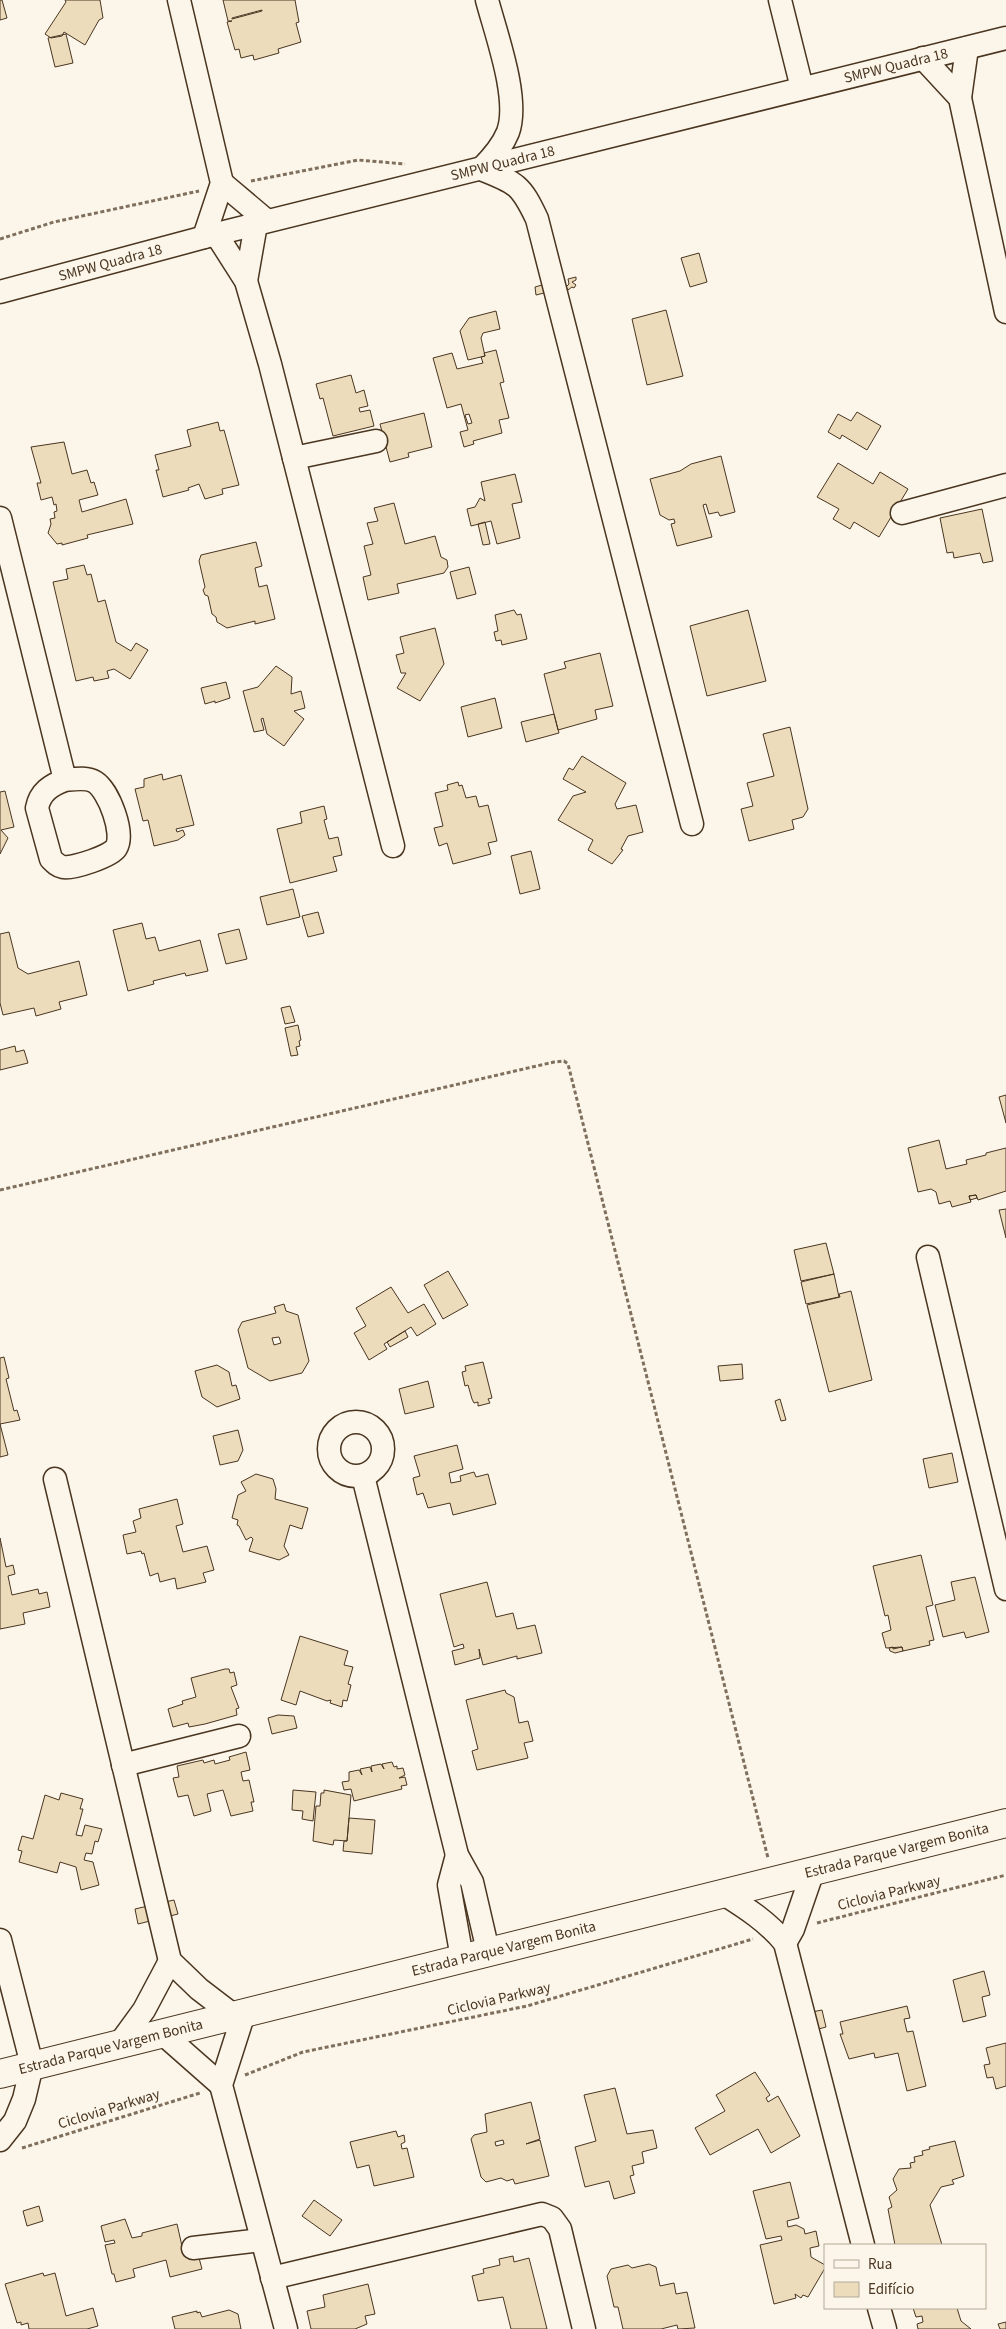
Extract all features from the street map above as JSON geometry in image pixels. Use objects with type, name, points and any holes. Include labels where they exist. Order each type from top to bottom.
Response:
[{"type":"main road","name":"Estrada Parque Vargem Bonita","points":[[0,2074],[1006,1823]]},
{"type":"street","points":[[178,0],[223,185],[210,235],[246,281],[294,458],[393,846]]},
{"type":"street","points":[[487,0],[511,95],[509,129],[499,150],[481,170],[511,180],[518,186],[524,193],[537,219],[692,824]]},
{"type":"street","points":[[780,0],[802,88]]},
{"type":"street","name":"SMPW Quadra 18","points":[[0,292],[210,235],[481,170],[1006,38]]},
{"type":"street","points":[[966,48],[960,98],[1006,312]]},
{"type":"street","points":[[923,58],[960,98]]},
{"type":"street","points":[[223,185],[262,223],[246,281]]},
{"type":"street","points":[[294,458],[376,441]]},
{"type":"street","points":[[902,513],[1006,485]]},
{"type":"street","points":[[0,518],[65,780]]},
{"type":"street","points":[[928,1257],[1006,1589]]},
{"type":"street","points":[[363,1476],[457,1855],[472,1882],[488,1951]]},
{"type":"street","points":[[56,1479],[170,1961],[199,1989],[238,2014],[221,2085],[286,2329]]},
{"type":"street","points":[[123,1765],[239,1736]]},
{"type":"street","points":[[457,1855],[449,1885],[462,1958]]},
{"type":"street","points":[[813,1871],[785,1935],[863,2244]]},
{"type":"street","points":[[724,1894],[785,1935]]},
{"type":"street","points":[[0,1940],[32,2065],[24,2099],[14,2121],[9,2145]]},
{"type":"street","points":[[120,2043],[144,2010],[170,1961]]},
{"type":"street","points":[[162,2033],[221,2085]]},
{"type":"street","points":[[272,2278],[542,2214],[552,2218],[560,2229],[584,2329]]},
{"type":"street","points":[[193,2248],[262,2240]]},
{"type":"street","points":[[879,2309],[885,2329]]},
{"type":"path","points":[[0,239],[54,222],[223,185],[358,160],[406,164],[414,162]]},
{"type":"path","points":[[0,1190],[554,1062],[564,1061],[568,1064],[774,1881]]},
{"type":"path","name":"Ciclovia Parkway","points":[[9,2145],[221,2085],[303,2052],[527,2006],[737,1943],[785,1935],[1006,1875]]},
{"type":"building","points":[[0,0],[2,0],[7,18],[0,20]]},
{"type":"building","points":[[65,0],[100,0],[103,18],[99,20],[85,45],[64,32],[62,36],[51,38],[45,34],[66,2]]},
{"type":"building","points":[[223,0],[295,0],[299,22],[296,23],[301,42],[278,49],[279,53],[254,60],[253,55],[241,58],[239,49],[235,50],[227,22],[232,21],[228,21]],"holes":[[[262,10],[262,11],[232,19]]]},
{"type":"building","points":[[66,34],[73,63],[55,67],[48,38]]},
{"type":"building","points":[[699,253],[707,282],[690,287],[681,258]]},
{"type":"building","points":[[576,277],[576,280],[572,282],[576,285],[568,290],[566,287],[569,284],[568,279]]},
{"type":"building","points":[[542,285],[547,296],[544,293],[536,295],[535,287]]},
{"type":"building","points":[[666,310],[683,376],[647,385],[632,319]]},
{"type":"building","points":[[496,311],[500,329],[483,333],[481,338],[485,356],[468,360],[460,331],[469,318]]},
{"type":"building","points":[[496,350],[504,382],[500,383],[509,418],[499,420],[502,433],[473,441],[474,444],[464,447],[460,432],[468,430],[461,404],[447,408],[433,358],[452,353],[457,369],[483,363],[481,357],[485,356],[484,353]],"holes":[[[469,414],[472,423],[468,424],[465,415]]]},
{"type":"building","points":[[351,375],[356,393],[364,390],[368,406],[359,408],[360,412],[370,410],[374,426],[333,436],[323,398],[320,399],[316,384]]},
{"type":"building","points":[[857,412],[881,426],[867,450],[842,435],[840,439],[828,432],[838,414],[851,421]]},
{"type":"building","points":[[424,413],[432,447],[408,453],[409,457],[390,462],[380,424]]},
{"type":"building","points":[[218,422],[220,431],[224,430],[239,485],[222,489],[223,494],[205,499],[199,484],[188,488],[189,490],[163,497],[156,470],[159,470],[155,455],[191,446],[187,430]]},
{"type":"building","points":[[64,442],[72,474],[87,470],[91,483],[94,482],[98,495],[79,500],[82,512],[126,499],[133,524],[87,535],[88,538],[62,545],[62,543],[57,544],[48,533],[51,524],[50,519],[55,518],[54,512],[57,511],[56,504],[54,505],[52,497],[41,500],[37,483],[41,483],[31,447]]},
{"type":"building","points":[[721,456],[735,512],[720,516],[718,512],[709,514],[706,504],[703,505],[712,537],[677,546],[671,524],[675,523],[674,519],[669,520],[660,515],[650,479],[680,471],[691,464]]},
{"type":"building","points":[[838,463],[873,484],[880,472],[908,489],[879,537],[854,522],[850,529],[833,519],[839,509],[817,497]]},
{"type":"building","points":[[515,474],[522,502],[512,504],[520,538],[497,544],[491,521],[471,526],[467,509],[475,507],[480,498],[485,501],[481,482]]},
{"type":"building","points":[[394,503],[405,544],[435,536],[441,557],[447,560],[448,567],[444,573],[397,584],[399,593],[368,600],[363,577],[371,575],[364,546],[373,544],[367,523],[378,521],[374,508]]},
{"type":"building","points":[[982,509],[993,561],[983,563],[980,553],[954,558],[953,552],[947,553],[940,518]]},
{"type":"building","points":[[485,522],[490,544],[483,545],[478,524]]},
{"type":"building","points":[[256,542],[262,566],[255,568],[259,587],[267,585],[275,619],[255,624],[255,621],[227,628],[217,622],[216,617],[212,614],[208,596],[205,595],[203,590],[205,587],[199,561],[201,555]]},
{"type":"building","points":[[84,565],[87,575],[91,574],[98,602],[105,600],[116,642],[131,651],[136,643],[148,650],[130,679],[114,669],[107,671],[109,678],[94,681],[93,677],[76,681],[53,582],[68,579],[66,569]]},
{"type":"building","points":[[469,567],[476,594],[457,599],[450,572]]},
{"type":"building","points":[[514,610],[517,615],[521,614],[527,639],[502,645],[501,640],[496,641],[494,632],[498,631],[495,615]]},
{"type":"building","points":[[748,610],[766,681],[707,696],[690,626]]},
{"type":"building","points":[[435,628],[444,664],[420,701],[397,688],[406,673],[401,673],[396,655],[404,653],[400,637]]},
{"type":"building","points":[[600,653],[613,706],[595,710],[597,719],[558,730],[544,674],[566,668],[564,662]]},
{"type":"building","points":[[276,666],[292,677],[291,694],[301,691],[305,708],[294,711],[304,719],[284,746],[267,734],[263,718],[261,719],[264,730],[254,732],[243,691],[258,687]]},
{"type":"building","points":[[226,682],[230,698],[205,704],[201,688]]},
{"type":"building","points":[[495,698],[502,728],[468,737],[461,707]]},
{"type":"building","points":[[554,714],[559,733],[526,742],[521,722]]},
{"type":"building","points":[[790,727],[808,809],[803,817],[792,820],[794,829],[749,841],[741,809],[753,806],[747,783],[774,776],[763,734]]},
{"type":"building","points":[[582,756],[626,783],[615,804],[617,809],[636,805],[643,832],[628,836],[621,849],[623,850],[612,864],[588,850],[593,840],[558,820],[573,796],[586,792],[563,779],[569,768],[573,770]]},
{"type":"building","points":[[162,774],[163,780],[181,775],[194,825],[176,829],[177,832],[183,830],[185,835],[178,840],[154,846],[148,820],[143,821],[135,789],[144,787],[144,779]]},
{"type":"building","points":[[458,782],[459,786],[462,785],[466,798],[476,796],[479,807],[488,805],[497,841],[488,843],[491,854],[453,864],[447,843],[439,846],[434,828],[443,826],[435,793],[448,790],[447,785]]},
{"type":"building","points":[[5,791],[14,827],[1,830],[8,838],[0,854],[0,792]]},
{"type":"building","points":[[324,806],[327,819],[324,820],[329,839],[338,837],[342,855],[333,857],[337,871],[290,883],[277,829],[302,823],[300,812]]},
{"type":"building","points":[[531,851],[540,889],[520,894],[511,856]]},
{"type":"building","points":[[293,889],[300,917],[267,925],[260,897]]},
{"type":"building","points":[[318,912],[324,933],[308,937],[302,916]]},
{"type":"building","points":[[142,923],[146,939],[155,937],[159,951],[200,940],[208,971],[186,976],[185,973],[153,981],[154,984],[128,991],[113,930]]},
{"type":"building","points":[[239,929],[247,959],[226,964],[218,934]]},
{"type":"building","points":[[9,932],[18,968],[28,974],[79,961],[87,995],[59,1002],[61,1009],[36,1016],[34,1008],[3,1015],[0,1003],[0,934]]},
{"type":"building","points":[[290,1006],[295,1022],[285,1024],[281,1008]]},
{"type":"building","points":[[298,1025],[301,1040],[299,1041],[300,1046],[296,1047],[298,1055],[291,1056],[285,1028]]},
{"type":"building","points":[[15,1046],[16,1052],[24,1050],[28,1063],[0,1070],[0,1050]]},
{"type":"building","points":[[1006,1095],[1006,1123],[999,1097]]},
{"type":"building","points":[[939,1140],[946,1169],[967,1164],[966,1160],[1006,1148],[1006,1191],[978,1200],[976,1195],[969,1196],[971,1202],[952,1207],[950,1201],[939,1204],[936,1192],[931,1189],[918,1192],[908,1148]]},
{"type":"building","points":[[976,1195],[977,1198],[970,1200],[969,1196]]},
{"type":"building","points":[[1006,1209],[1006,1238],[999,1210]]},
{"type":"building","points":[[826,1243],[834,1274],[801,1281],[794,1250]]},
{"type":"building","points":[[448,1271],[468,1305],[443,1319],[424,1285]]},
{"type":"building","points":[[834,1274],[839,1297],[806,1304],[801,1282]]},
{"type":"building","points":[[391,1287],[408,1313],[424,1304],[436,1324],[417,1336],[411,1327],[384,1344],[387,1349],[369,1360],[354,1333],[366,1326],[356,1308]]},
{"type":"building","points":[[851,1291],[872,1380],[829,1392],[807,1305],[840,1297],[839,1294]]},
{"type":"building","points":[[284,1304],[286,1311],[298,1315],[309,1361],[302,1373],[270,1381],[248,1368],[238,1330],[242,1322],[276,1313],[274,1307]],"holes":[[[279,1337],[281,1343],[274,1345],[272,1338]]]},
{"type":"building","points":[[405,1331],[408,1337],[390,1347],[387,1342]]},
{"type":"building","points":[[4,1357],[9,1378],[6,1379],[14,1411],[17,1410],[20,1420],[0,1424],[0,1358]]},
{"type":"building","points":[[483,1362],[492,1398],[488,1399],[490,1403],[478,1406],[478,1402],[474,1403],[472,1399],[468,1385],[465,1386],[462,1372],[466,1371],[465,1366]]},
{"type":"building","points":[[742,1364],[743,1379],[720,1381],[718,1366]]},
{"type":"building","points":[[217,1365],[229,1372],[232,1386],[236,1385],[240,1399],[217,1407],[202,1397],[195,1371]]},
{"type":"building","points":[[428,1381],[434,1407],[405,1414],[399,1389]]},
{"type":"building","points":[[780,1399],[786,1420],[781,1421],[775,1401]]},
{"type":"building","points":[[0,1424],[8,1455],[0,1457]]},
{"type":"building","points":[[238,1430],[243,1450],[238,1461],[220,1465],[213,1436]]},
{"type":"building","points":[[457,1445],[463,1469],[449,1473],[451,1483],[461,1481],[460,1476],[474,1472],[476,1477],[488,1474],[496,1504],[453,1515],[450,1503],[428,1508],[423,1493],[417,1495],[413,1478],[420,1476],[414,1456]]},
{"type":"building","points":[[952,1453],[958,1482],[929,1488],[923,1459]]},
{"type":"building","points":[[256,1474],[273,1479],[276,1489],[275,1499],[308,1508],[302,1529],[290,1525],[284,1546],[289,1555],[279,1560],[249,1551],[253,1539],[251,1537],[246,1540],[237,1525],[238,1520],[232,1518],[238,1495],[246,1491],[241,1482]]},
{"type":"building","points":[[177,1499],[183,1524],[176,1526],[183,1552],[207,1546],[214,1570],[203,1573],[206,1582],[177,1589],[175,1578],[160,1582],[158,1573],[150,1576],[144,1553],[142,1554],[141,1551],[127,1554],[123,1535],[136,1532],[133,1521],[141,1518],[139,1509]]},
{"type":"building","points":[[0,1538],[6,1567],[13,1565],[15,1574],[8,1576],[12,1595],[38,1589],[39,1594],[47,1592],[50,1607],[23,1613],[25,1624],[0,1629]]},
{"type":"building","points":[[921,1555],[933,1605],[926,1607],[934,1640],[929,1641],[930,1645],[903,1651],[902,1647],[886,1648],[882,1633],[891,1630],[888,1615],[885,1616],[873,1566]]},
{"type":"building","points":[[975,1577],[989,1632],[966,1638],[964,1632],[943,1637],[935,1605],[955,1600],[951,1582]]},
{"type":"building","points":[[487,1582],[496,1617],[513,1613],[517,1629],[535,1625],[542,1653],[517,1659],[517,1656],[483,1665],[479,1649],[480,1658],[455,1665],[452,1651],[464,1648],[463,1644],[454,1647],[440,1594]]},
{"type":"building","points":[[300,1636],[348,1651],[344,1665],[353,1667],[348,1684],[351,1685],[347,1701],[343,1700],[342,1707],[330,1703],[331,1700],[327,1701],[300,1691],[296,1705],[281,1700]]},
{"type":"building","points":[[893,1647],[893,1649],[902,1647],[903,1651],[895,1653],[890,1651],[889,1648]]},
{"type":"building","points":[[229,1669],[230,1673],[234,1672],[237,1685],[231,1687],[239,1708],[236,1709],[237,1715],[189,1727],[188,1723],[173,1727],[168,1709],[183,1704],[182,1701],[196,1697],[191,1678]]},
{"type":"building","points":[[505,1690],[506,1693],[514,1697],[519,1723],[528,1721],[533,1741],[524,1743],[528,1758],[477,1770],[472,1751],[478,1749],[466,1700]]},
{"type":"building","points":[[278,1715],[294,1716],[297,1728],[272,1734],[268,1718]]},
{"type":"building","points":[[246,1752],[250,1770],[241,1772],[243,1781],[249,1780],[254,1802],[251,1802],[253,1811],[231,1816],[223,1790],[207,1794],[211,1811],[194,1816],[188,1795],[178,1797],[173,1778],[179,1777],[177,1766],[203,1760],[204,1763],[214,1760],[215,1764],[230,1760],[229,1757]]},
{"type":"building","points":[[392,1762],[394,1767],[397,1766],[397,1769],[403,1768],[405,1775],[399,1778],[405,1777],[407,1785],[401,1786],[402,1789],[354,1801],[351,1789],[344,1790],[342,1782],[349,1781],[349,1772],[359,1770],[362,1775],[360,1769],[370,1767],[372,1772],[371,1766],[381,1764],[384,1769],[382,1764]]},
{"type":"building","points":[[293,1790],[316,1792],[313,1821],[302,1819],[303,1811],[292,1810]]},
{"type":"building","points":[[324,1790],[351,1795],[347,1841],[334,1840],[333,1845],[313,1841],[316,1806],[320,1806],[321,1793],[324,1793]]},
{"type":"building","points":[[61,1793],[83,1799],[80,1809],[83,1809],[76,1835],[82,1836],[85,1825],[102,1829],[98,1842],[95,1841],[92,1854],[86,1853],[84,1860],[93,1862],[99,1885],[81,1890],[76,1867],[60,1862],[57,1873],[19,1862],[22,1851],[18,1850],[22,1836],[33,1839],[45,1795],[59,1800]]},
{"type":"building","points":[[349,1818],[375,1820],[372,1854],[343,1851],[344,1841],[347,1841]]},
{"type":"building","points":[[174,1900],[178,1914],[138,1924],[135,1909]]},
{"type":"building","points":[[984,1971],[990,1995],[982,1997],[986,2016],[963,2022],[953,1980]]},
{"type":"building","points":[[907,2006],[910,2018],[904,2019],[907,2032],[913,2031],[926,2086],[907,2091],[898,2053],[875,2058],[874,2053],[849,2059],[840,2034],[843,2034],[840,2022]]},
{"type":"building","points":[[822,2010],[826,2027],[811,2031],[807,2013]]},
{"type":"building","points":[[1006,2043],[1006,2086],[996,2089],[993,2077],[987,2078],[984,2065],[990,2064],[986,2048]]},
{"type":"building","points":[[755,2072],[770,2095],[766,2098],[768,2102],[778,2096],[800,2136],[771,2153],[758,2129],[710,2155],[695,2128],[725,2111],[716,2095]]},
{"type":"building","points":[[615,2088],[627,2134],[653,2130],[657,2148],[642,2152],[644,2163],[632,2166],[634,2175],[630,2176],[635,2193],[614,2199],[609,2181],[585,2187],[575,2147],[596,2141],[584,2095]]},
{"type":"building","points":[[531,2102],[540,2139],[526,2144],[540,2140],[549,2176],[515,2184],[513,2179],[507,2181],[501,2178],[486,2182],[481,2177],[471,2139],[474,2135],[487,2132],[485,2114]],"holes":[[[503,2140],[504,2144],[496,2146],[495,2142]]]},
{"type":"building","points":[[396,2131],[398,2137],[404,2135],[405,2142],[401,2144],[402,2149],[407,2148],[414,2177],[374,2186],[369,2165],[357,2168],[350,2142]]},
{"type":"building","points":[[955,2141],[964,2176],[952,2180],[954,2184],[941,2187],[930,2205],[942,2244],[895,2244],[888,2209],[892,2207],[889,2197],[897,2190],[893,2179],[899,2169],[911,2168],[910,2163],[915,2162],[914,2157],[923,2155],[922,2151],[930,2149],[929,2147]]},
{"type":"building","points":[[790,2182],[799,2218],[787,2221],[788,2227],[796,2225],[804,2229],[805,2234],[816,2231],[819,2246],[810,2248],[811,2257],[824,2264],[824,2270],[808,2297],[803,2295],[801,2298],[795,2294],[796,2298],[774,2304],[760,2245],[782,2240],[781,2236],[766,2239],[753,2191]]},
{"type":"building","points":[[314,2200],[342,2220],[330,2236],[302,2216]]},
{"type":"building","points":[[39,2206],[43,2221],[27,2226],[23,2211]]},
{"type":"building","points":[[125,2219],[132,2238],[142,2236],[142,2233],[177,2224],[184,2255],[190,2253],[199,2258],[202,2269],[170,2277],[166,2260],[133,2269],[135,2277],[116,2282],[114,2274],[112,2274],[105,2245],[115,2243],[114,2240],[105,2242],[101,2226]]},
{"type":"building","points":[[513,2256],[514,2262],[529,2258],[547,2329],[511,2329],[503,2297],[478,2301],[472,2276],[484,2273],[483,2269],[500,2265],[499,2259]]},
{"type":"building","points":[[649,2264],[656,2267],[660,2286],[674,2283],[676,2294],[687,2292],[695,2328],[678,2329],[677,2325],[661,2329],[623,2329],[618,2307],[614,2307],[607,2276],[611,2269],[628,2265],[632,2268]]},
{"type":"building","points":[[43,2273],[44,2276],[55,2273],[66,2316],[93,2308],[98,2326],[87,2329],[29,2329],[28,2323],[21,2325],[21,2322],[17,2323],[5,2284]]},
{"type":"building","points":[[368,2284],[375,2314],[365,2316],[367,2324],[355,2329],[311,2329],[307,2311],[325,2307],[323,2295]]},
{"type":"building","points":[[913,2309],[957,2309],[961,2321],[971,2329],[918,2329],[917,2324],[923,2322],[922,2316],[916,2317]]},
{"type":"building","points":[[229,2310],[238,2314],[241,2329],[175,2329],[172,2317],[197,2311],[197,2313],[200,2312],[202,2317]]},
{"type":"building","points":[[1006,2322],[1006,2329],[1000,2329],[998,2324]]}]
